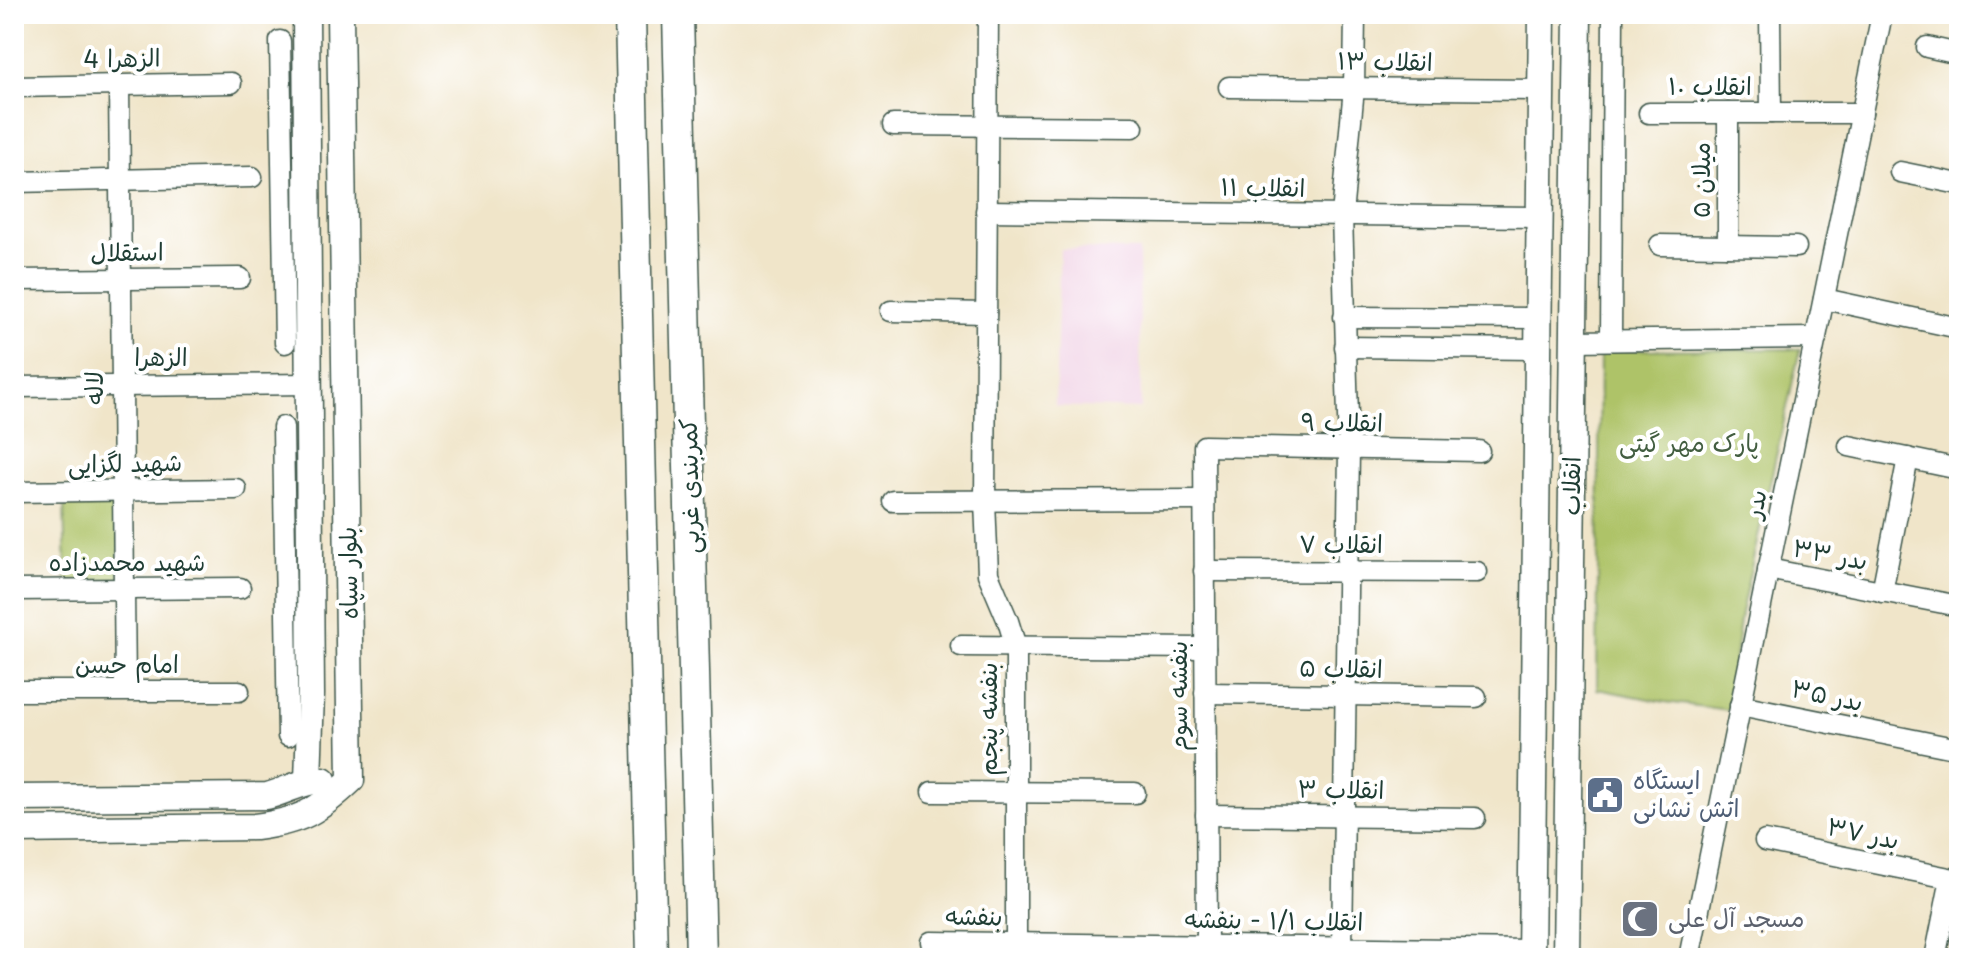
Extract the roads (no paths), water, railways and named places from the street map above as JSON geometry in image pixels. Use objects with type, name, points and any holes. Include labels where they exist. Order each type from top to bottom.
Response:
[{"type":"highway","name":"کمربندی غربی","points":[[630,14],[652,958]]},
{"type":"highway","name":"کمربندی غربی","points":[[678,14],[701,958]]},
{"type":"main road","name":"بلوار سپاه","points":[[306,14],[295,224],[308,384],[298,580],[311,694],[308,780]]},
{"type":"main road","name":"بلوار سپاه","points":[[340,14],[351,780]]},
{"type":"main road","name":"انقلاب","points":[[1531,954],[1542,14]]},
{"type":"main road","name":"انقلاب","points":[[1566,958],[1578,14]]},
{"type":"main road","points":[[1540,152],[1576,152]]},
{"type":"main road","points":[[14,798],[267,796],[287,791],[308,780],[351,780]]},
{"type":"main road","points":[[14,830],[255,827],[290,823],[324,805],[351,780]]},
{"type":"street","name":"بنفشه پنجم","points":[[988,14],[985,501],[988,574],[1016,647],[1016,951]]},
{"type":"street","points":[[1342,949],[1349,450],[1342,215],[1354,88],[1355,14]]},
{"type":"street","points":[[1611,340],[1613,14]]},
{"type":"street","points":[[1770,14],[1771,113]]},
{"type":"street","name":"بدر","points":[[1689,958],[1882,14]]},
{"type":"street","points":[[280,41],[295,224],[285,343]]},
{"type":"street","points":[[1927,47],[1959,54]]},
{"type":"street","name":"الزهرا 4","points":[[14,87],[231,83]]},
{"type":"street","name":"لاله","points":[[119,85],[125,690]]},
{"type":"street","name":"انقلاب ۱۳","points":[[1229,87],[1541,90]]},
{"type":"street","name":"انقلاب ۱۰","points":[[1649,113],[1862,113]]},
{"type":"street","name":"میلان ۵","points":[[1728,113],[1728,246]]},
{"type":"street","points":[[893,125],[1133,127]]},
{"type":"street","points":[[1900,172],[1959,184]]},
{"type":"street","points":[[14,182],[252,177]]},
{"type":"street","name":"انقلاب ۱۱","points":[[986,211],[1539,217]]},
{"type":"street","points":[[1660,245],[1796,247]]},
{"type":"street","name":"استقلال","points":[[14,280],[240,278]]},
{"type":"street","points":[[1824,299],[1959,328]]},
{"type":"street","points":[[891,311],[986,313]]},
{"type":"street","points":[[1344,317],[1538,318]]},
{"type":"street","points":[[1574,341],[1816,338]]},
{"type":"street","points":[[1345,347],[1538,349]]},
{"type":"street","name":"الزهرا","points":[[14,387],[308,384]]},
{"type":"street","points":[[283,427],[298,580],[288,736]]},
{"type":"street","name":"انقلاب ۹","points":[[1204,446],[1479,451]]},
{"type":"street","name":"بنفشه سوم","points":[[1204,446],[1207,945]]},
{"type":"street","points":[[1849,446],[1959,469]]},
{"type":"street","points":[[1882,592],[1908,458]]},
{"type":"street","name":"شهید لگزایی","points":[[14,492],[236,489]]},
{"type":"street","points":[[893,501],[1204,500]]},
{"type":"street","name":"بدر ۳۳","points":[[1768,569],[1959,606]]},
{"type":"street","name":"انقلاب ۷","points":[[1204,571],[1477,572]]},
{"type":"street","name":"شهید محمدزاده","points":[[14,590],[240,588]]},
{"type":"street","points":[[961,646],[1205,648]]},
{"type":"street","name":"امام حسن","points":[[14,691],[239,691]]},
{"type":"street","name":"انقلاب ۵","points":[[1205,693],[1476,697]]},
{"type":"street","name":"بدر ۳۵","points":[[1740,705],[1959,749]]},
{"type":"street","points":[[932,792],[1135,793]]},
{"type":"street","name":"انقلاب ۳","points":[[1206,815],[1475,818]]},
{"type":"street","name":"بدر ۳۷","points":[[1765,841],[1955,880]]},
{"type":"street","points":[[1935,958],[1955,880]]},
{"type":"street","name":"بنفشه","points":[[931,942],[1016,951]]},
{"type":"street","name":"انقلاب ۱/۱ - بنفشه","points":[[1016,951],[1207,945],[1252,952],[1342,949],[1531,954]]},
{"type":"place","name":"ایستگاه اتش نشانی","points":[[1605,795]]},
{"type":"place","name":"مسجد آل علی","points":[[1640,919]]},
{"type":"park label","name":"پارک مهر گیتی","points":[[1689,444]]}]
